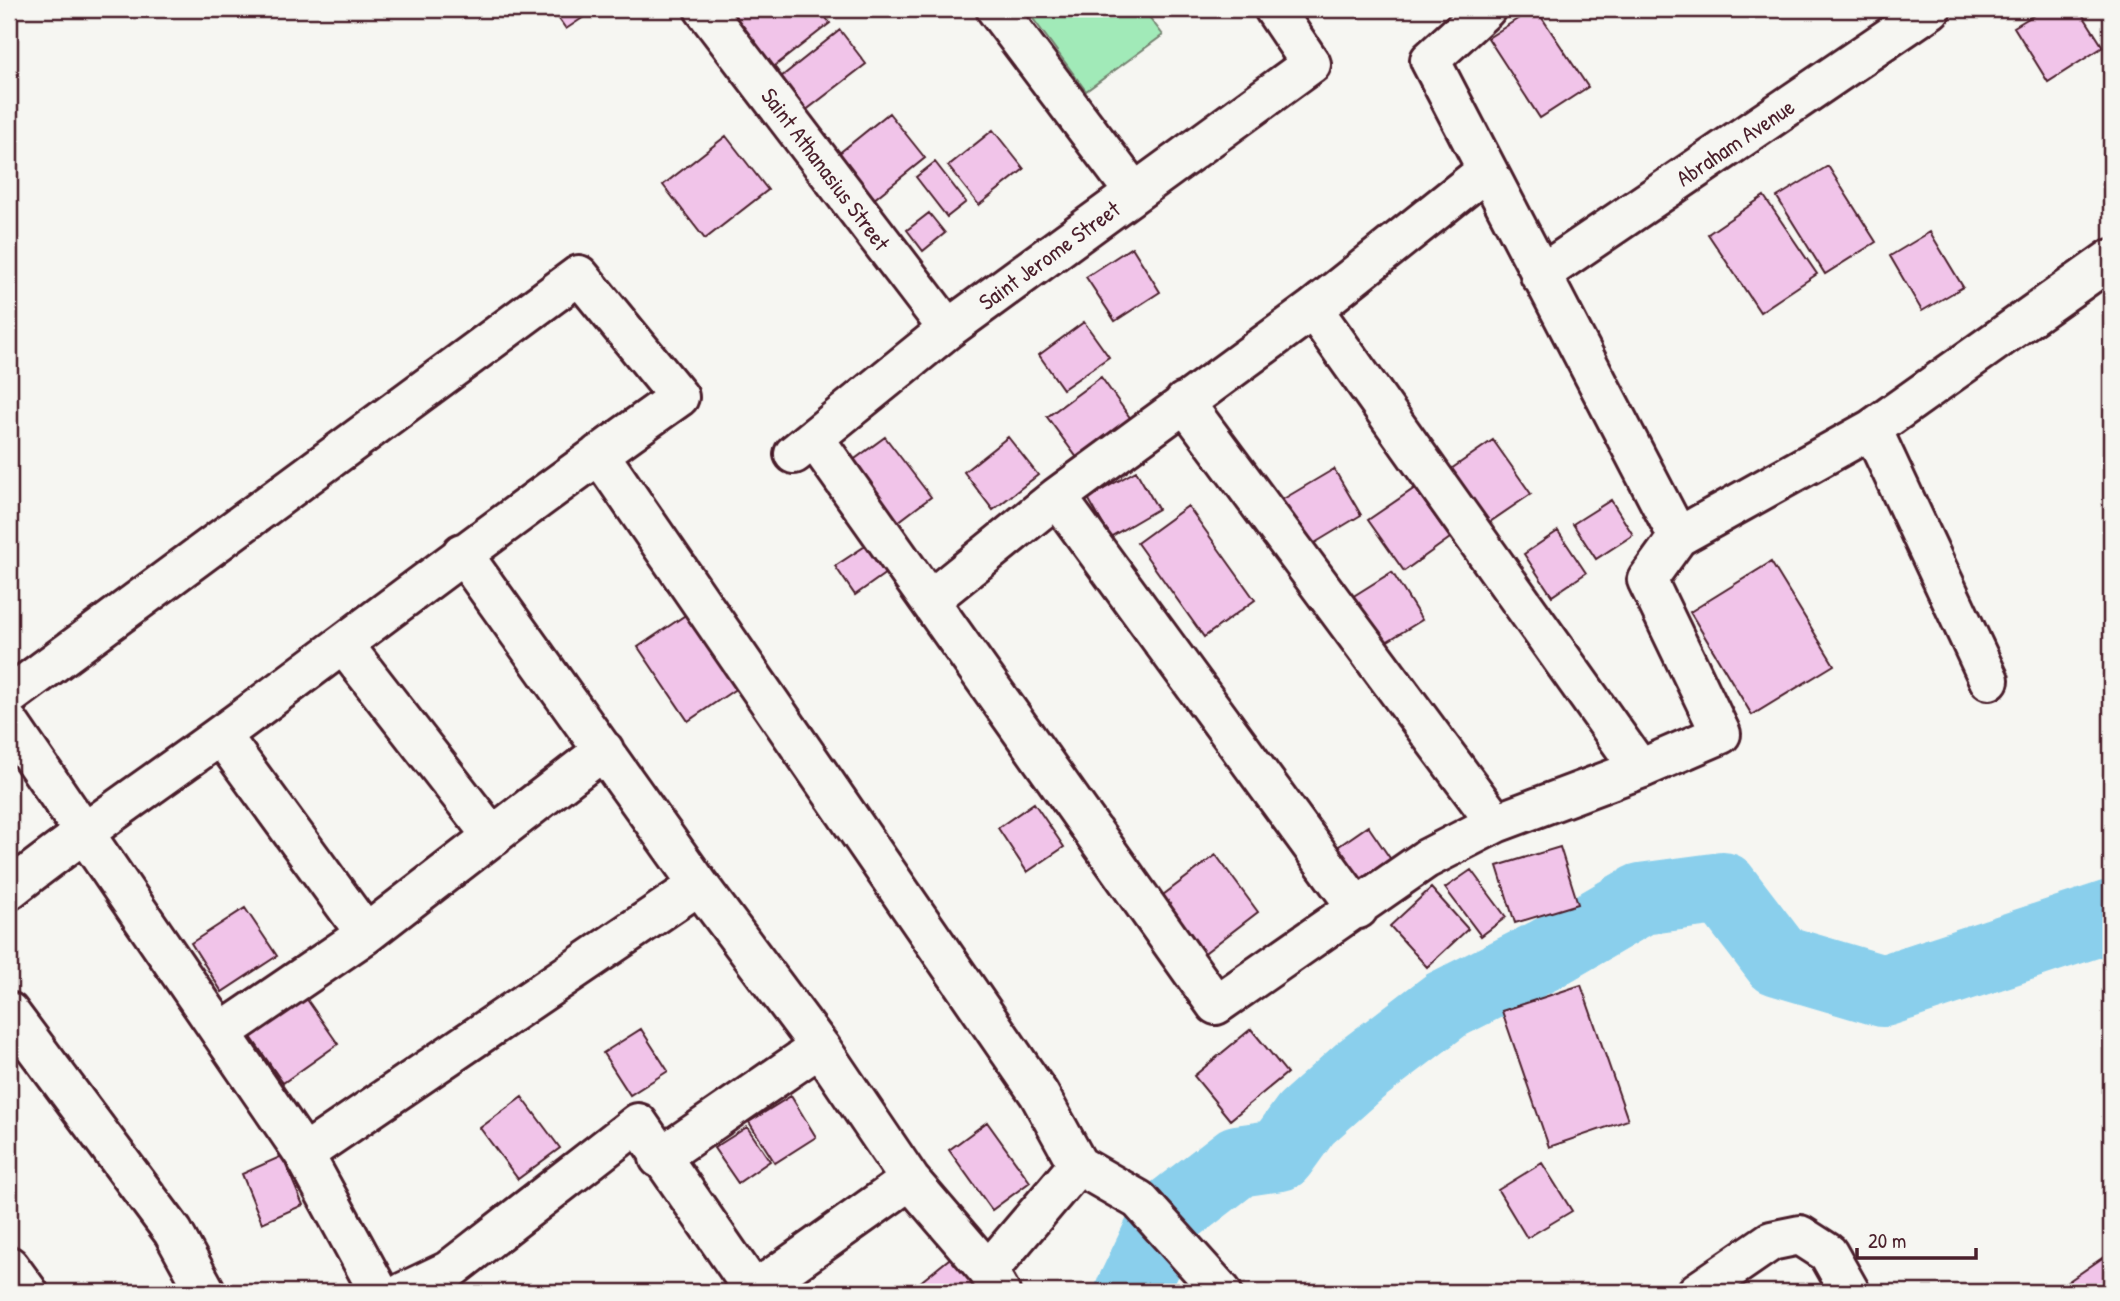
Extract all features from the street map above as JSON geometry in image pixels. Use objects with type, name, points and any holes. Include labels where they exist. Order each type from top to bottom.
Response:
[{"type":"street","name":"Saint Athanasius Street","points":[[705,9],[948,329]]},
{"type":"street","points":[[996,9],[1134,192]]},
{"type":"street","name":"Saint Jerome Street","points":[[931,599],[804,446],[948,329],[1311,64],[1274,9]]},
{"type":"street","points":[[1486,9],[1430,60],[1539,275],[1678,537]]},
{"type":"street","name":"Abraham Avenue","points":[[1539,275],[1931,9]]},
{"type":"street","points":[[1487,170],[1313,309],[1057,498],[931,599],[1216,1005],[1358,909],[1426,859],[1496,823],[1640,769],[1721,734],[1647,580],[1678,537],[1872,429],[2111,259]]},
{"type":"street","points":[[9,696],[579,275],[679,397],[462,553],[221,735],[83,831],[9,890]]},
{"type":"street","points":[[1313,309],[1640,769]]},
{"type":"street","points":[[1184,402],[1496,823]]},
{"type":"street","points":[[1872,429],[1989,680]]},
{"type":"street","points":[[599,454],[1039,1094],[1078,1165],[1139,1200],[1222,1292]]},
{"type":"street","points":[[1057,498],[1358,909]]},
{"type":"street","points":[[462,553],[699,885],[820,1047],[910,1180],[994,1282],[1078,1165]]},
{"type":"street","points":[[343,644],[493,837]]},
{"type":"street","points":[[9,723],[304,1154],[379,1292]]},
{"type":"street","points":[[221,735],[366,933]]},
{"type":"street","points":[[221,1033],[366,933],[604,750]]},
{"type":"street","points":[[304,1154],[699,885]]},
{"type":"street","points":[[9,1012],[173,1232],[206,1292]]},
{"type":"street","points":[[659,1158],[820,1047]]},
{"type":"street","points":[[404,1292],[448,1270],[638,1123],[659,1158],[754,1291],[910,1180]]},
{"type":"street","points":[[1697,1292],[1771,1241],[1800,1236],[1828,1253],[1850,1292]]},
{"type":"street","points":[[9,1266],[27,1292]]},
{"type":"green space","points":[[1026,9],[1143,9],[1163,35],[1086,91]]},
{"type":"building","points":[[552,9],[596,9],[566,29]]},
{"type":"building","points":[[722,9],[819,9],[830,23],[762,76]]},
{"type":"building","points":[[1536,9],[1588,87],[1540,118],[1488,38]]},
{"type":"building","points":[[2044,9],[2079,9],[2103,47],[2048,82],[2014,27]]},
{"type":"building","points":[[840,30],[866,64],[792,121],[766,89]]},
{"type":"building","points":[[889,113],[925,158],[868,204],[832,159]]},
{"type":"building","points":[[993,130],[1024,169],[979,205],[948,166]]},
{"type":"building","points":[[726,136],[768,190],[705,239],[663,185]]},
{"type":"building","points":[[935,162],[966,202],[947,217],[916,177]]},
{"type":"building","points":[[1828,166],[1876,242],[1825,274],[1777,197]]},
{"type":"building","points":[[1764,196],[1817,274],[1760,312],[1708,234]]},
{"type":"building","points":[[929,213],[945,233],[923,251],[907,230]]},
{"type":"building","points":[[1930,232],[1963,287],[1922,311],[1890,256]]},
{"type":"building","points":[[1132,247],[1160,292],[1115,321],[1086,277]]},
{"type":"building","points":[[1084,322],[1109,357],[1063,389],[1039,355]]},
{"type":"building","points":[[1101,377],[1131,419],[1078,459],[1047,417]]},
{"type":"building","points":[[885,437],[931,497],[890,528],[844,467]]},
{"type":"building","points":[[1008,437],[1038,475],[993,510],[964,472]]},
{"type":"building","points":[[1493,440],[1531,494],[1478,530],[1441,476]]},
{"type":"building","points":[[1334,469],[1361,515],[1308,547],[1280,501]]},
{"type":"building","points":[[1136,471],[1158,509],[1110,537],[1088,498]]},
{"type":"building","points":[[1415,488],[1450,538],[1404,571],[1368,520]]},
{"type":"building","points":[[1611,500],[1633,535],[1596,559],[1573,524]]},
{"type":"building","points":[[1188,506],[1255,600],[1204,637],[1137,543]]},
{"type":"building","points":[[1558,531],[1586,573],[1552,596],[1524,554]]},
{"type":"building","points":[[867,545],[886,573],[855,595],[835,566]]},
{"type":"building","points":[[1771,562],[1834,665],[1752,715],[1690,612]]},
{"type":"building","points":[[1392,572],[1422,620],[1381,645],[1352,597]]},
{"type":"building","points":[[693,610],[743,684],[688,721],[638,647]]},
{"type":"building","points":[[1034,803],[1064,847],[1027,872],[998,828]]},
{"type":"building","points":[[1368,826],[1394,864],[1352,893],[1326,855]]},
{"type":"building","points":[[1560,847],[1578,904],[1515,923],[1497,866]]},
{"type":"building","points":[[1216,855],[1258,912],[1202,955],[1159,898]]},
{"type":"building","points":[[1471,870],[1506,917],[1481,936],[1445,888]]},
{"type":"building","points":[[1431,888],[1468,929],[1427,967],[1390,926]]},
{"type":"building","points":[[245,908],[277,956],[222,992],[191,943]]},
{"type":"building","points":[[1581,985],[1628,1120],[1549,1147],[1502,1011]]},
{"type":"building","points":[[306,998],[338,1044],[283,1083],[251,1037]]},
{"type":"building","points":[[641,1029],[668,1071],[630,1095],[603,1053]]},
{"type":"building","points":[[1251,1029],[1287,1073],[1230,1120],[1194,1076]]},
{"type":"building","points":[[791,1096],[816,1137],[775,1163],[749,1122]]},
{"type":"building","points":[[522,1097],[560,1148],[518,1179],[480,1128]]},
{"type":"building","points":[[987,1122],[1030,1182],[992,1210],[949,1150]]},
{"type":"building","points":[[747,1127],[770,1161],[738,1183],[714,1148]]},
{"type":"building","points":[[282,1156],[303,1205],[262,1223],[242,1174]]},
{"type":"building","points":[[1542,1163],[1572,1211],[1527,1238],[1498,1190]]},
{"type":"building","points":[[2111,1252],[2111,1292],[2053,1292]]},
{"type":"building","points":[[954,1255],[983,1292],[908,1292]]},
{"type":"waterway","points":[[1131,1292],[1168,1215],[1238,1161],[1280,1155],[1306,1119],[1362,1069],[1446,1005],[1545,955],[1641,899],[1723,888],[1778,960],[1883,991],[2111,916]]}]
